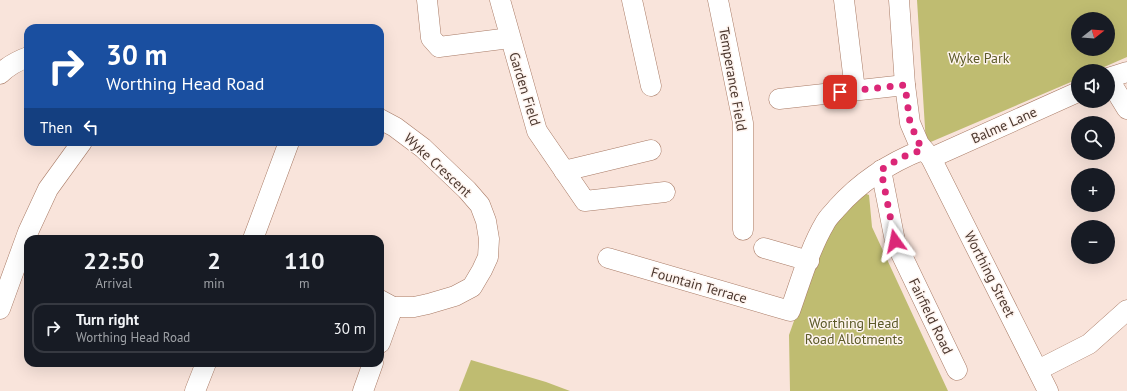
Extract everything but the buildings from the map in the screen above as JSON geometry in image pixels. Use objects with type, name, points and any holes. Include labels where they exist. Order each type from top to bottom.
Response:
[{"type":"street","points":[[427,0],[432,38],[439,47],[502,39]]},
{"type":"street","name":"Garden Field","points":[[500,0],[537,131],[585,201],[665,192]]},
{"type":"street","points":[[632,0],[651,86]]},
{"type":"street","name":"Temperance Field","points":[[718,0],[743,123],[744,230]]},
{"type":"street","points":[[844,0],[855,90]]},
{"type":"street","name":"Worthing Street","points":[[899,0],[905,85],[910,123],[1048,391]]},
{"type":"street","points":[[0,74],[8,65],[24,58]]},
{"type":"street","points":[[1115,76],[1127,72]]},
{"type":"street","points":[[779,99],[905,85]]},
{"type":"street","points":[[1115,89],[1127,109]]},
{"type":"street","name":"Balme Lane","points":[[790,311],[826,222],[844,201],[881,170],[902,157],[926,154],[1071,95]]},
{"type":"street","name":"Wyke Crescent","points":[[384,121],[395,127],[423,148],[467,190],[480,205],[486,221],[489,239],[488,257],[472,287],[455,296],[414,307],[387,303]]},
{"type":"street","points":[[27,235],[48,189],[79,146]]},
{"type":"street","points":[[254,235],[288,146]]},
{"type":"street","points":[[564,171],[651,150]]},
{"type":"street","name":"Fairfield Road","points":[[881,170],[895,241],[957,370]]},
{"type":"street","points":[[764,248],[809,261]]},
{"type":"street","points":[[0,309],[24,249]]},
{"type":"street","name":"Fountain Terrace","points":[[608,258],[790,311]]},
{"type":"street","points":[[384,320],[387,303]]},
{"type":"street","points":[[1038,370],[1089,344],[1127,310]]},
{"type":"street","points":[[195,391],[204,367]]},
{"type":"street","points":[[363,391],[372,367]]},
{"type":"green space","name":"Wyke Park","points":[[917,0],[1127,0],[1127,57],[1111,64],[1071,64],[1071,82],[926,144]]},
{"type":"green space","name":"Worthing Head Road Allotments","points":[[864,193],[869,195],[872,227],[948,391],[790,391],[789,335],[816,259],[834,222]]},
{"type":"green space","points":[[471,360],[546,382],[570,391],[459,391]]},
{"type":"route","points":[[840,92],[905,85],[910,123],[922,150],[902,157],[881,170],[895,241]]}]
